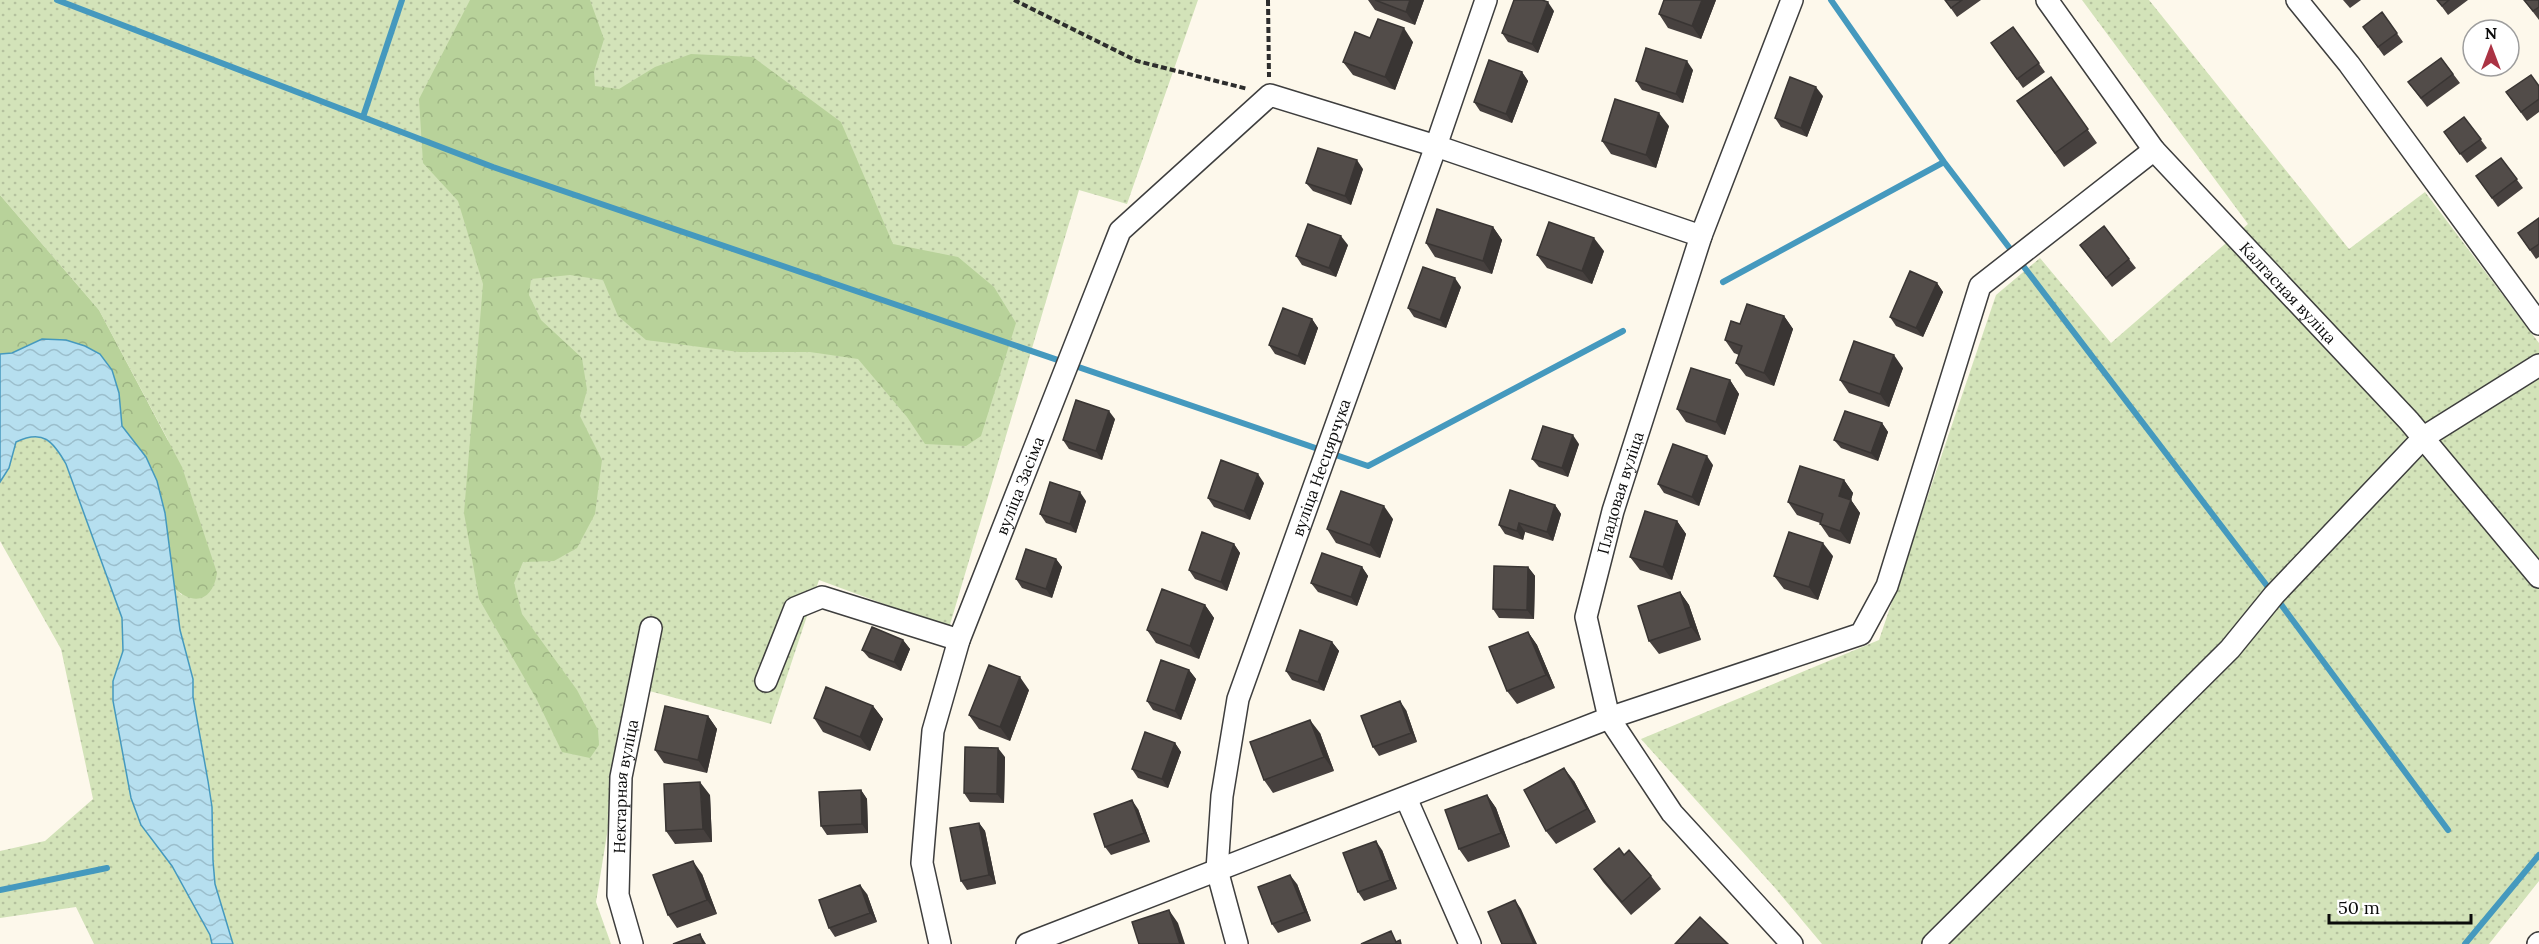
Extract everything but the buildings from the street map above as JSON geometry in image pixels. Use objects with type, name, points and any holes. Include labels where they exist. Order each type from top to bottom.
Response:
[{"type":"street","name":"вуліца Несцярчука","points":[[1237,944],[1217,870],[1222,796],[1238,699],[1486,0]]},
{"type":"street","name":"Пладовая вуліца","points":[[1792,0],[1701,236],[1613,511],[1586,617],[1609,718],[1672,813],[1792,944]]},
{"type":"street","name":"Калгасная вуліца","points":[[2047,0],[2154,150],[2424,437],[2539,577]]},
{"type":"street","points":[[2297,0],[2349,64],[2539,324]]},
{"type":"street","points":[[1270,95],[1436,146],[1701,236]]},
{"type":"street","name":"вуліца Засіма","points":[[940,944],[922,863],[933,731],[959,640],[1120,231],[1270,95]]},
{"type":"street","points":[[1027,944],[1609,718],[1861,634],[1887,586],[1980,286],[2154,150]]},
{"type":"street","points":[[1933,944],[2230,649],[2274,595],[2424,437],[2539,365]]},
{"type":"street","points":[[766,681],[795,608],[822,597],[959,640]]},
{"type":"street","name":"Нектарная вуліца","points":[[632,944],[618,895],[621,777],[651,628]]},
{"type":"street","points":[[1406,798],[1470,944]]},
{"type":"path","points":[[1014,0],[1137,61],[1270,95],[1268,0]]},
{"type":"green space","points":[[0,0],[1198,0],[1127,204],[1079,190],[949,628],[819,580],[771,724],[631,686],[596,902],[611,944],[233,944],[215,884],[212,807],[193,697],[193,679],[180,630],[174,588],[182,595],[168,440],[99,310],[0,195]]},
{"type":"green space","points":[[470,0],[590,0],[604,39],[594,72],[595,86],[619,89],[655,67],[691,54],[753,57],[841,122],[893,244],[958,257],[994,287],[1016,323],[981,436],[966,446],[925,444],[907,417],[858,359],[810,352],[739,352],[646,340],[618,316],[603,280],[570,275],[531,279],[529,295],[541,320],[582,358],[587,390],[580,416],[602,460],[595,514],[577,548],[554,561],[523,562],[514,583],[522,614],[577,690],[598,730],[599,745],[590,758],[562,752],[537,700],[479,599],[464,513],[483,284],[458,201],[423,163],[419,99]]},
{"type":"green space","points":[[2082,0],[2149,0],[2349,249],[2425,192],[2539,343],[2539,881],[2489,944],[1822,944],[1776,889],[1641,739],[1879,640],[1996,295],[2040,258],[2111,343],[2248,224]]},
{"type":"green space","points":[[0,195],[99,310],[182,467],[217,573],[212,589],[202,598],[189,597],[174,588],[165,513],[157,481],[146,457],[122,426],[119,393],[66,340],[42,339],[12,353],[0,354]]},
{"type":"green space","points":[[28,436],[52,444],[66,464],[122,618],[123,651],[113,681],[141,825],[172,866],[210,935],[212,944],[94,944],[76,907],[0,918],[0,851],[45,841],[93,799],[61,649],[0,541],[0,482],[9,468],[16,442]]},
{"type":"water","points":[[42,339],[66,340],[100,354],[112,370],[119,393],[122,426],[146,457],[157,481],[165,513],[180,630],[193,679],[193,697],[212,807],[215,884],[233,944],[212,944],[210,935],[172,866],[141,825],[131,798],[113,701],[113,681],[123,651],[122,618],[66,464],[46,439],[25,438],[16,442],[9,468],[0,482],[0,354],[12,353]]},
{"type":"waterway","points":[[57,0],[493,167],[1368,466],[1623,331]]},
{"type":"waterway","points":[[363,117],[402,0]]},
{"type":"waterway","points":[[1831,0],[1944,162],[2274,595],[2448,830]]},
{"type":"waterway","points":[[1723,282],[1944,162]]},
{"type":"waterway","points":[[2465,944],[2539,855]]},
{"type":"waterway","points":[[0,890],[107,868]]}]
